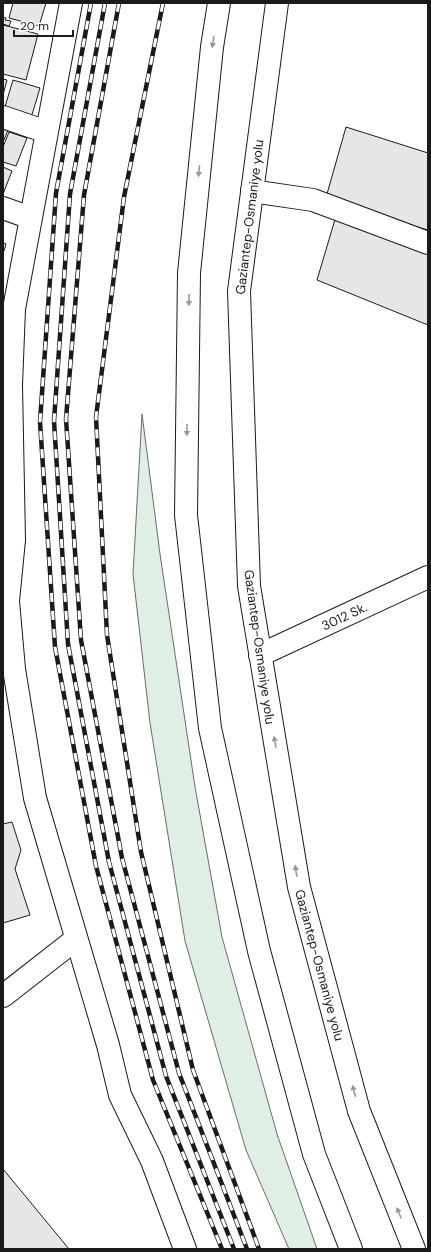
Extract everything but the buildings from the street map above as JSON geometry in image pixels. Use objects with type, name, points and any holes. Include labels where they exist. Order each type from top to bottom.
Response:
[{"type":"main road","points":[[71,3],[31,218],[9,296],[14,309],[7,385],[14,540],[8,601],[14,669],[35,798],[108,1045],[120,1095],[152,1161],[185,1249]]},
{"type":"main road","points":[[219,3],[212,47],[189,273],[186,515],[210,728],[259,951],[314,1154],[351,1249]]},
{"type":"main road","name":"Gaziantep-Osmaniye yolu","points":[[277,3],[239,291],[249,586],[299,887],[359,1111],[414,1249]]},
{"type":"main road","points":[[3,117],[47,132]]},
{"type":"main road","points":[[252,191],[313,200],[428,242]]},
{"type":"main road","points":[[3,208],[31,218]]},
{"type":"main road","name":"3012 Sk.","points":[[260,655],[428,577]]},
{"type":"main road","points":[[3,996],[76,939]]},
{"type":"green space","points":[[142,414],[160,554],[195,787],[222,937],[277,1134],[317,1249],[289,1249],[246,1150],[185,941],[150,723],[133,574]]},
{"type":"railway","points":[[91,3],[56,193],[40,422],[55,647],[96,866],[153,1080],[222,1249]]},
{"type":"railway","points":[[105,3],[70,194],[54,421],[68,644],[109,862],[166,1076],[234,1249]]},
{"type":"railway","points":[[119,3],[84,195],[66,419],[81,640],[122,858],[179,1073],[247,1249]]},
{"type":"railway","points":[[163,3],[124,197],[96,417],[107,635],[141,852],[193,1070],[259,1249]]}]
